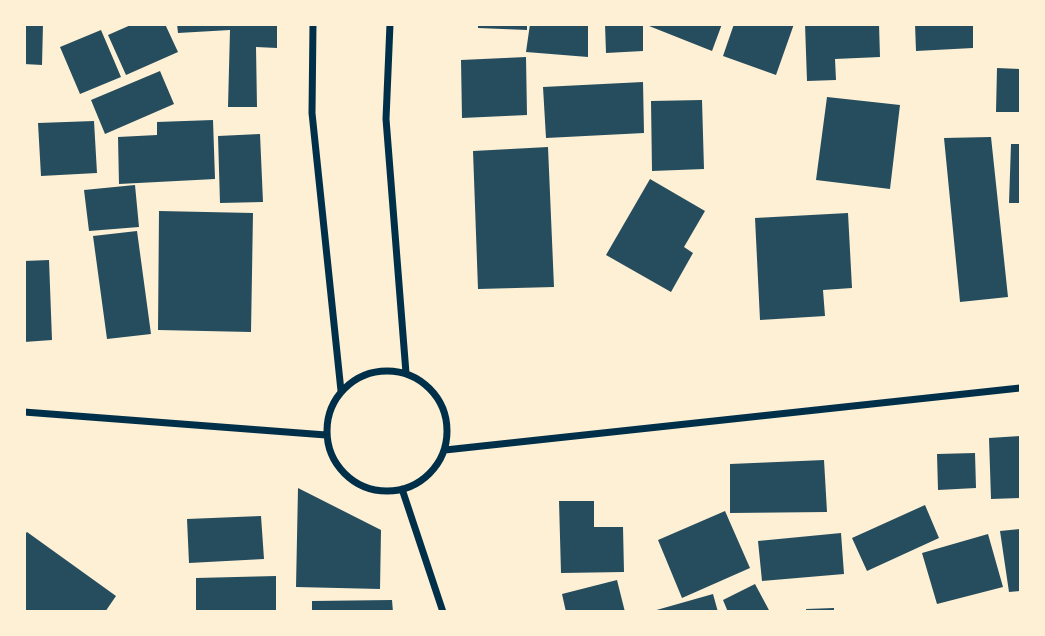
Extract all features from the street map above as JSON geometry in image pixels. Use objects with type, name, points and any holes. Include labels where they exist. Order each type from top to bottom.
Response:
[{"type":"street","points":[[313,24],[312,113],[341,391]]},
{"type":"street","points":[[390,24],[386,119],[406,373]]},
{"type":"street","points":[[383,370],[406,373],[428,385],[442,404],[448,427],[445,450],[434,471],[414,485],[391,492],[368,489],[347,477],[332,458],[326,435],[329,412],[341,391],[360,377],[383,370]]},
{"type":"street","points":[[445,450],[1020,388]]},
{"type":"street","points":[[24,412],[326,435]]},
{"type":"street","points":[[402,489],[443,611]]},
{"type":"building","points":[[24,24],[43,24],[42,65],[24,64]]},
{"type":"building","points":[[133,24],[165,24],[178,52],[126,75],[108,35]]},
{"type":"building","points":[[177,24],[277,24],[277,48],[256,47],[257,107],[228,107],[230,30],[178,33]]},
{"type":"building","points":[[478,24],[527,24],[527,30],[478,28]]},
{"type":"building","points":[[530,24],[588,24],[588,57],[526,52]]},
{"type":"building","points":[[605,24],[643,24],[643,51],[606,53]]},
{"type":"building","points":[[644,24],[722,24],[712,51]]},
{"type":"building","points":[[734,24],[794,24],[776,75],[723,56]]},
{"type":"building","points":[[805,24],[879,24],[880,57],[835,59],[836,80],[807,81]]},
{"type":"building","points":[[915,24],[973,24],[973,48],[916,51]]},
{"type":"building","points":[[101,30],[121,77],[80,94],[60,47]]},
{"type":"building","points":[[526,57],[527,115],[462,118],[461,60]]},
{"type":"building","points":[[997,68],[1020,69],[1020,112],[996,112]]},
{"type":"building","points":[[160,71],[174,104],[105,134],[91,100]]},
{"type":"building","points":[[643,82],[644,133],[546,138],[543,87]]},
{"type":"building","points":[[827,97],[900,105],[890,189],[816,180]]},
{"type":"building","points":[[702,100],[704,169],[652,171],[651,101]]},
{"type":"building","points":[[213,120],[215,179],[119,184],[118,137],[157,135],[157,122]]},
{"type":"building","points":[[94,121],[97,173],[41,176],[38,123]]},
{"type":"building","points":[[260,134],[263,202],[220,203],[218,136]]},
{"type":"building","points":[[991,137],[1008,297],[960,302],[944,138]]},
{"type":"building","points":[[1011,144],[1020,144],[1020,203],[1009,203]]},
{"type":"building","points":[[548,147],[554,287],[478,289],[473,151]]},
{"type":"building","points":[[650,179],[705,211],[684,247],[693,253],[671,292],[606,255]]},
{"type":"building","points":[[135,185],[139,227],[89,231],[84,190]]},
{"type":"building","points":[[159,211],[253,213],[251,332],[158,330]]},
{"type":"building","points":[[848,213],[852,288],[823,290],[825,316],[760,320],[755,218]]},
{"type":"building","points":[[137,231],[151,334],[107,339],[93,236]]},
{"type":"building","points":[[49,260],[52,340],[24,342],[24,261]]},
{"type":"building","points":[[1020,436],[1020,498],[991,499],[989,438]]},
{"type":"building","points":[[975,453],[976,488],[938,490],[937,454]]},
{"type":"building","points":[[824,460],[827,512],[730,513],[730,464]]},
{"type":"building","points":[[298,488],[381,530],[380,589],[296,587]]},
{"type":"building","points":[[559,501],[594,501],[594,527],[623,527],[624,572],[561,573]]},
{"type":"building","points":[[925,505],[939,538],[867,571],[852,538]]},
{"type":"building","points":[[725,511],[750,568],[682,598],[658,540]]},
{"type":"building","points":[[261,516],[264,559],[189,563],[187,519]]},
{"type":"building","points":[[1020,529],[1020,591],[1009,592],[1000,531]]},
{"type":"building","points":[[27,532],[116,596],[105,612],[24,612],[24,535]]},
{"type":"building","points":[[841,533],[844,574],[762,581],[758,541]]},
{"type":"building","points":[[988,534],[1003,587],[937,604],[922,553]]},
{"type":"building","points":[[276,576],[276,612],[196,612],[196,578]]},
{"type":"building","points":[[617,580],[625,612],[566,612],[562,594]]},
{"type":"building","points":[[755,584],[770,612],[728,612],[723,600]]},
{"type":"building","points":[[713,594],[718,612],[653,612],[653,611]]},
{"type":"building","points":[[392,600],[393,612],[312,612],[312,601]]},
{"type":"building","points":[[834,608],[834,612],[806,612],[806,609]]}]
